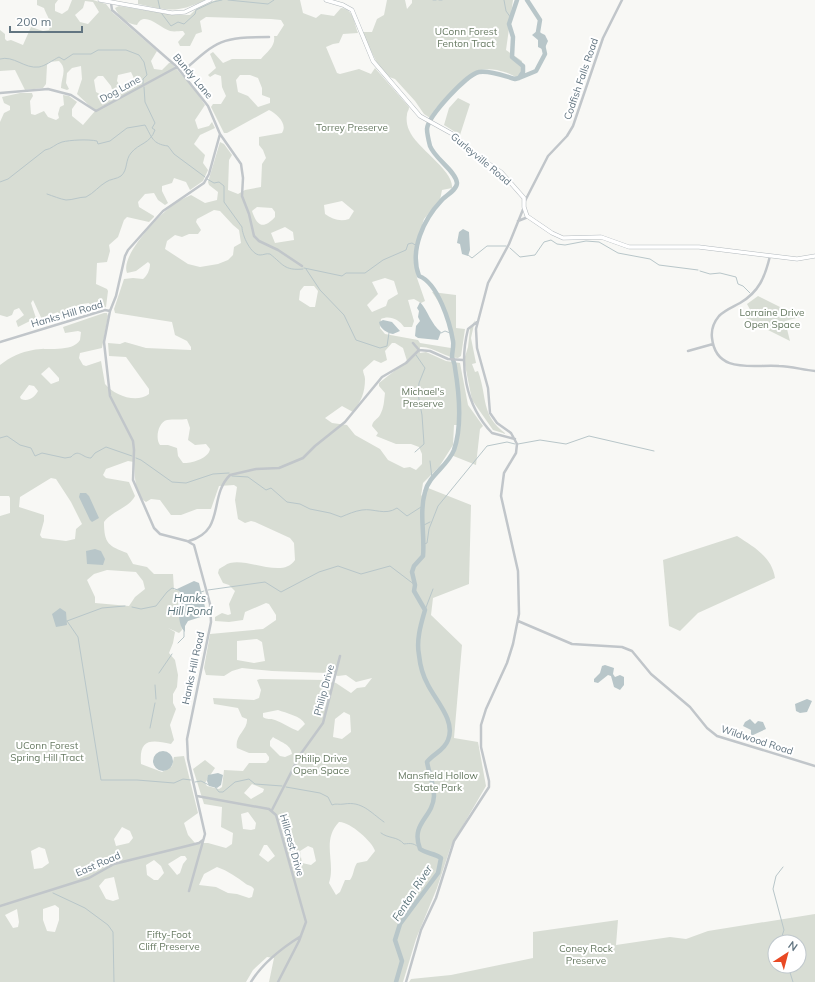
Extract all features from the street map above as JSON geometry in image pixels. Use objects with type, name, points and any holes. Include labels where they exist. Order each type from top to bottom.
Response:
[{"type":"street","points":[[100,0],[178,13],[210,0]]},
{"type":"street","name":"Gurleyville Road","points":[[326,0],[343,5],[352,10],[365,46],[373,61],[420,116],[454,135],[473,153],[498,170],[526,201]]},
{"type":"street","name":"Codfish Falls Road","points":[[526,201],[545,161],[573,126],[603,38],[622,0]]},
{"type":"street","name":"Bundy Lane","points":[[111,3],[112,10],[182,72],[208,106],[220,134],[241,164],[243,178],[242,196],[249,214],[254,236],[259,241],[278,250],[302,266]]},
{"type":"street","points":[[182,72],[218,42],[237,38],[269,37]]},
{"type":"street","name":"Dog Lane","points":[[0,93],[48,89],[71,95],[96,111],[177,67]]},
{"type":"street","points":[[110,311],[116,296],[125,256],[128,250],[160,214],[204,183],[209,174],[220,134]]},
{"type":"street","points":[[406,982],[421,930],[436,898],[454,841],[489,787],[490,781],[481,747],[481,725],[488,702],[504,673],[518,621],[518,571],[501,496],[505,469],[516,453],[517,444],[511,433],[494,420],[490,413],[488,388],[476,348],[475,336],[477,322],[485,301],[488,283],[509,244],[526,201]]},
{"type":"street","points":[[524,207],[529,217],[562,238],[601,237],[629,247],[699,247],[797,259],[815,256]]},
{"type":"street","points":[[517,222],[529,217]]},
{"type":"street","points":[[770,256],[764,277],[754,294],[723,312],[715,322],[711,334],[712,344],[722,359],[733,365],[781,366],[815,371]]},
{"type":"street","name":"Hanks Hill Road","points":[[0,342],[105,310],[110,311],[104,342],[108,381],[114,406],[134,446],[133,480],[154,528],[160,534],[187,541],[194,545],[210,604],[211,622],[187,739],[188,759],[205,832],[203,840],[204,844],[189,886],[189,892]]},
{"type":"street","points":[[477,322],[468,329],[463,360],[470,401],[486,427],[495,435],[515,439]]},
{"type":"street","points":[[413,343],[419,350],[430,351],[448,359],[463,360]]},
{"type":"street","points":[[688,351],[712,344]]},
{"type":"street","points":[[187,541],[196,539],[211,526],[219,495],[230,475],[256,469],[279,468],[303,458],[355,413],[382,377],[406,363],[419,350]]},
{"type":"street","points":[[194,545],[196,539]]},
{"type":"street","name":"Wildwood Road","points":[[518,621],[572,644],[627,648],[636,654],[651,674],[690,707],[707,728],[718,736],[742,746],[815,766]]},
{"type":"street","name":"Philip Drive","points":[[272,810],[300,755],[323,723],[340,656]]},
{"type":"street","name":"Hillcrest Drive","points":[[197,796],[272,810],[279,820],[296,890],[306,922],[302,935],[278,982]]},
{"type":"street","name":"East Road","points":[[0,906],[89,878],[115,864],[199,843],[203,840]]},
{"type":"street","points":[[251,982],[272,958],[302,935]]},
{"type":"green space","points":[[37,0],[58,0],[55,4],[55,11],[62,14],[68,10],[72,0],[93,0],[106,4],[113,13],[157,51],[151,61],[154,69],[162,70],[169,63],[171,63],[193,87],[205,105],[195,120],[198,129],[209,126],[212,122],[215,128],[200,135],[194,144],[205,155],[203,163],[208,170],[203,181],[190,190],[186,182],[174,178],[172,183],[162,186],[162,191],[168,203],[165,205],[158,200],[154,193],[145,194],[138,202],[139,207],[154,217],[149,222],[127,217],[124,220],[118,237],[109,245],[110,251],[107,262],[97,263],[96,284],[107,289],[108,291],[106,307],[93,310],[89,303],[82,304],[70,308],[70,317],[62,320],[58,312],[46,316],[48,325],[45,326],[33,300],[31,303],[36,318],[18,327],[16,321],[24,315],[19,308],[14,310],[12,315],[7,317],[0,315],[0,122],[4,113],[10,110],[10,106],[4,103],[2,97],[20,93],[32,93],[33,96],[30,101],[31,114],[35,115],[44,111],[48,117],[56,120],[59,118],[58,114],[60,107],[64,105],[63,95],[69,96],[77,102],[72,109],[72,116],[83,125],[95,111],[77,94],[82,79],[81,66],[72,68],[67,73],[66,83],[69,89],[67,90],[61,88],[64,70],[59,61],[49,62],[47,65],[46,84],[43,88],[25,90],[15,70],[0,71],[0,30],[5,34],[5,39],[7,41],[11,40],[23,45],[31,27],[43,31],[49,30],[50,21],[44,8],[37,5]],"holes":[[[85,1],[93,2],[99,12],[88,24],[80,22],[75,15],[83,8]],[[131,72],[137,85],[133,88],[120,86],[117,81],[118,75]],[[98,76],[103,76],[111,86],[113,93],[109,99],[96,92],[94,80]]]},
{"type":"green space","points":[[138,0],[205,0],[172,10],[138,4]]},
{"type":"green space","points":[[216,0],[300,0],[303,13],[316,18],[321,14],[334,16],[341,8],[349,11],[353,17],[358,33],[343,34],[339,43],[326,47],[337,73],[340,74],[359,69],[371,74],[375,68],[409,107],[407,122],[408,128],[413,137],[441,166],[451,181],[452,188],[442,190],[440,200],[424,219],[414,252],[417,278],[425,301],[421,303],[414,299],[408,300],[414,321],[412,327],[404,327],[397,320],[387,317],[381,319],[380,328],[385,334],[418,340],[420,343],[451,348],[452,341],[450,326],[444,311],[432,292],[456,295],[456,328],[465,329],[461,356],[458,358],[448,356],[425,347],[420,347],[420,353],[426,352],[446,361],[460,363],[468,405],[483,426],[480,429],[476,465],[451,455],[457,438],[457,425],[454,425],[453,445],[439,467],[423,483],[421,496],[428,488],[471,505],[469,584],[433,598],[431,615],[462,645],[454,738],[478,742],[486,786],[451,846],[437,888],[416,939],[403,982],[269,982],[274,958],[267,957],[253,970],[246,982],[0,982],[0,516],[10,513],[10,498],[9,496],[0,496],[0,365],[16,355],[29,351],[71,347],[80,340],[81,332],[65,333],[63,327],[107,313],[108,316],[102,348],[80,353],[79,358],[83,365],[86,366],[101,361],[105,384],[109,388],[119,395],[138,398],[149,394],[149,389],[126,357],[109,356],[108,343],[120,344],[125,342],[146,348],[191,350],[191,347],[187,341],[175,335],[172,322],[115,313],[114,309],[124,279],[143,279],[147,275],[150,264],[148,262],[136,271],[127,273],[126,266],[129,257],[149,228],[175,203],[191,195],[205,203],[217,200],[218,192],[209,185],[208,182],[220,142],[224,144],[232,155],[229,160],[228,190],[238,194],[245,190],[261,187],[262,164],[266,158],[259,145],[259,137],[282,133],[284,126],[281,120],[269,110],[227,133],[224,133],[211,107],[213,104],[221,104],[226,96],[222,87],[221,76],[215,74],[210,77],[208,75],[216,68],[210,54],[213,52],[223,63],[232,59],[261,59],[274,43],[274,36],[277,36],[284,25],[281,20],[206,17],[200,21],[202,32],[196,34],[190,46],[180,46],[178,42],[185,34],[183,31],[170,31],[152,21],[144,19],[137,25],[134,25],[124,20],[115,8],[119,6],[174,15],[190,15],[197,8]],"holes":[[[240,75],[250,75],[258,78],[262,88],[262,95],[270,98],[270,103],[258,107],[248,96],[238,92],[236,80]],[[342,201],[354,211],[349,219],[346,220],[336,220],[325,214],[324,205]],[[257,207],[272,208],[275,212],[275,217],[267,224],[264,225],[258,223],[252,211]],[[214,210],[220,211],[239,230],[241,243],[234,247],[233,255],[228,260],[218,264],[200,267],[188,264],[165,249],[167,241],[175,235],[182,237],[189,234],[198,234],[201,230],[196,222],[197,219]],[[285,227],[293,232],[294,240],[275,243],[271,233]],[[385,278],[394,281],[398,294],[388,300],[386,306],[372,312],[367,305],[378,294],[372,282]],[[304,286],[314,286],[318,291],[315,307],[310,307],[299,300],[300,291]],[[392,343],[395,343],[403,348],[407,361],[379,383],[379,386],[385,393],[384,404],[380,415],[373,422],[372,426],[378,433],[376,436],[396,444],[411,444],[419,447],[422,454],[422,464],[416,470],[410,467],[404,468],[388,460],[380,449],[355,435],[347,425],[332,423],[325,418],[342,406],[353,412],[363,393],[365,384],[363,370],[374,360],[381,363],[387,360],[385,351]],[[49,367],[59,378],[59,381],[51,384],[41,374]],[[29,385],[34,386],[38,391],[35,396],[26,400],[21,399],[20,397]],[[187,419],[190,428],[188,440],[195,445],[206,444],[210,449],[209,452],[203,458],[183,463],[178,456],[177,448],[168,445],[160,445],[158,442],[158,431],[161,424],[167,420]],[[128,461],[134,462],[137,489],[142,499],[146,502],[151,499],[160,500],[171,515],[181,515],[197,509],[211,509],[219,486],[234,485],[237,487],[235,500],[238,519],[245,523],[251,521],[255,522],[290,538],[294,543],[295,560],[290,565],[282,568],[265,567],[238,562],[229,563],[219,569],[218,573],[223,583],[229,585],[235,591],[229,604],[231,614],[228,615],[222,613],[215,617],[215,621],[229,622],[243,620],[245,612],[266,603],[269,604],[276,615],[276,620],[263,629],[210,634],[204,668],[206,675],[224,676],[232,671],[242,668],[272,671],[328,673],[338,676],[346,675],[356,682],[372,678],[365,687],[357,688],[351,693],[336,683],[326,680],[260,679],[257,680],[261,690],[259,698],[254,700],[213,698],[214,704],[238,708],[242,717],[247,719],[247,723],[237,740],[237,748],[249,753],[266,753],[269,757],[269,760],[266,763],[249,763],[243,771],[224,770],[222,787],[219,789],[207,786],[205,783],[215,768],[205,760],[193,769],[204,804],[222,807],[221,827],[233,833],[232,844],[226,848],[208,843],[195,843],[188,835],[184,823],[198,813],[184,756],[174,757],[172,766],[162,772],[141,764],[142,750],[147,743],[157,742],[171,744],[174,740],[170,725],[176,709],[173,703],[173,694],[177,687],[178,675],[175,660],[169,653],[175,632],[168,628],[179,633],[182,630],[178,604],[180,592],[177,589],[174,590],[173,574],[154,574],[147,567],[133,564],[127,553],[112,546],[105,535],[104,522],[107,518],[129,504],[135,496],[129,482],[106,478],[103,475],[106,469]],[[51,478],[56,479],[71,502],[82,524],[76,529],[75,539],[66,541],[42,538],[40,535],[44,515],[19,507],[20,497]],[[107,570],[136,572],[143,581],[145,589],[135,597],[129,606],[95,603],[95,597],[87,580],[94,574]],[[257,639],[262,642],[265,661],[254,663],[237,660],[237,641]],[[278,710],[297,717],[305,724],[298,731],[275,720],[263,717],[263,713]],[[344,712],[350,715],[351,732],[342,739],[333,737],[335,719]],[[273,737],[290,748],[292,754],[285,757],[280,756],[270,746],[270,741]],[[252,784],[264,789],[263,792],[251,799],[244,793]],[[248,812],[256,823],[255,829],[243,829],[241,814]],[[339,822],[354,828],[370,843],[375,851],[367,861],[357,863],[350,880],[345,880],[340,892],[336,895],[329,883],[331,867],[331,837]],[[122,827],[130,831],[133,838],[129,843],[116,846],[114,839]],[[264,845],[267,845],[275,856],[268,862],[259,855]],[[308,846],[313,848],[316,861],[311,865],[302,863],[300,851]],[[39,847],[45,849],[49,863],[42,868],[34,869],[31,851]],[[181,856],[185,856],[187,859],[183,864],[180,873],[177,875],[168,864]],[[154,860],[161,866],[164,873],[158,880],[154,880],[147,875],[146,865]],[[217,867],[232,874],[254,889],[252,897],[249,898],[228,893],[216,887],[199,885],[204,874]],[[114,877],[119,899],[113,901],[106,899],[99,886],[105,879]],[[55,905],[59,908],[59,920],[55,932],[47,931],[43,920],[43,909]],[[17,909],[19,922],[18,927],[13,928],[5,915]]]},
{"type":"green space","name":"UConn Forest Fenton Tract","points":[[387,0],[405,0],[407,9],[412,3],[412,0],[513,0],[506,50],[522,61],[522,71],[517,78],[497,70],[489,69],[476,72],[434,110],[430,118],[424,114],[415,101],[395,79],[389,77],[378,65],[364,37],[363,32],[372,32],[377,19],[384,15]]},
{"type":"green space","points":[[458,98],[470,104],[460,135],[444,125],[449,108]]},
{"type":"green space","name":"Lorraine Drive Open Space","points":[[758,296],[800,317],[785,321],[790,341],[746,319],[753,315],[747,304]]},
{"type":"green space","points":[[475,320],[471,338],[476,363],[472,364],[475,372],[478,371],[488,413],[498,427],[506,434],[493,430],[472,400],[464,360],[468,347],[470,329]]},
{"type":"green space","points":[[737,536],[766,558],[775,578],[698,613],[680,631],[669,626],[663,560]]},
{"type":"green space","name":"Coney Rock Preserve","points":[[815,914],[815,982],[409,982],[411,979],[451,975],[533,958],[533,932],[618,920],[616,945],[670,937],[686,939],[708,931]]},
{"type":"water","points":[[537,31],[545,35],[548,41],[544,50],[538,47],[538,40],[532,35]]},
{"type":"water","points":[[463,229],[469,232],[470,250],[468,256],[462,254],[460,244],[457,243],[459,232]]},
{"type":"water","points":[[420,302],[441,332],[438,340],[418,338],[415,336],[416,326],[420,321],[418,317],[419,311],[417,308]]},
{"type":"water","points":[[383,320],[392,322],[400,331],[393,334],[386,332],[382,329],[379,322]]},
{"type":"water","points":[[80,493],[86,493],[89,496],[99,518],[92,522],[90,520],[79,497]]},
{"type":"water","points":[[95,549],[101,551],[105,559],[103,565],[87,564],[86,551]]},
{"type":"water","name":"Hanks Hill Pond","points":[[194,581],[199,583],[207,615],[188,621],[185,626],[185,632],[182,629],[179,619],[180,592],[177,589]]},
{"type":"water","points":[[60,608],[66,612],[67,625],[56,627],[52,614]]},
{"type":"water","points":[[605,665],[614,668],[613,674],[615,677],[620,675],[624,677],[624,685],[620,690],[614,687],[611,676],[608,675],[598,683],[594,682],[594,679],[600,673],[602,666]]},
{"type":"water","points":[[807,699],[812,701],[807,712],[800,713],[796,711],[795,704]]},
{"type":"water","points":[[750,719],[755,724],[758,721],[763,722],[766,729],[751,736],[751,730],[743,726],[745,722]]},
{"type":"water","points":[[163,751],[170,754],[173,761],[170,768],[163,771],[156,768],[153,761],[156,754]]},
{"type":"water","points":[[218,773],[223,775],[221,785],[217,788],[209,786],[207,781],[208,775]]},
{"type":"waterway","points":[[158,0],[160,9]]},
{"type":"waterway","points":[[162,14],[171,26],[178,22],[184,24],[195,14],[196,10],[213,2],[222,0]]},
{"type":"waterway","points":[[228,0],[268,4],[274,0]]},
{"type":"waterway","points":[[504,0],[506,11],[511,18]]},
{"type":"waterway","name":"Fenton River","points":[[396,982],[402,961],[395,940],[400,924],[438,873],[441,858],[420,849],[418,833],[433,804],[434,792],[427,762],[444,747],[450,733],[444,711],[426,682],[421,667],[418,644],[419,632],[425,610],[414,591],[415,585],[412,572],[414,566],[423,556],[422,508],[425,492],[430,481],[451,456],[454,450],[457,441],[459,420],[458,388],[455,365],[452,357],[453,343],[449,324],[437,295],[426,280],[419,276],[416,266],[417,246],[424,226],[435,208],[453,190],[457,183],[456,178],[436,156],[430,146],[427,129],[434,115],[449,96],[473,74],[488,72],[515,79],[519,78],[523,72],[523,66],[512,57],[513,37],[509,24],[517,0]]},
{"type":"waterway","name":"Fenton River","points":[[527,0],[540,20],[538,32],[539,36]]},
{"type":"waterway","name":"Fenton River","points":[[519,78],[536,71],[545,54],[543,45]]},
{"type":"waterway","points":[[0,59],[5,58],[15,60],[29,66],[39,67],[59,57],[64,60],[73,54],[91,54],[98,50],[126,50],[139,55],[144,62],[147,75],[143,79],[143,84]]},
{"type":"waterway","points":[[47,194],[66,200],[86,197],[92,194],[101,185],[118,178],[123,174],[131,153],[147,141],[153,135],[155,130],[152,128],[155,123],[145,102],[144,87]]},
{"type":"waterway","points":[[0,182],[8,179],[45,150],[50,149],[62,142],[89,140],[97,141],[98,144],[110,141],[127,128],[145,125],[156,142],[168,146],[174,154],[205,177]]},
{"type":"waterway","points":[[207,179],[214,183],[219,182],[224,186],[224,202],[242,227],[245,239],[253,252],[260,255],[270,254],[288,268],[303,269]]},
{"type":"waterway","points":[[510,248],[520,257],[535,255],[544,242],[551,240],[557,244],[565,245],[586,241],[599,242],[618,253],[650,259],[659,265],[698,270]]},
{"type":"waterway","points":[[304,268],[342,276],[346,273],[365,273],[383,260],[406,250],[408,244],[412,243],[417,246],[417,258]]},
{"type":"waterway","points":[[468,255],[472,258],[487,246],[506,246]]},
{"type":"waterway","points":[[306,269],[320,290],[344,315],[356,340],[380,348],[387,346],[389,333]]},
{"type":"waterway","points":[[700,271],[710,274],[720,273],[736,277],[738,284],[743,286],[750,293]]},
{"type":"waterway","points":[[441,333],[445,331],[450,333]]},
{"type":"waterway","points":[[415,452],[424,444],[422,415],[418,394],[419,383],[425,368],[416,355]]},
{"type":"waterway","points":[[0,438],[7,436],[20,445],[31,448],[35,456],[42,453],[65,458],[71,457],[78,453],[91,458],[95,453],[106,447],[132,456]]},
{"type":"waterway","points":[[518,444],[540,440],[566,444],[589,436],[654,451]]},
{"type":"waterway","points":[[424,544],[427,543],[429,529],[438,506],[487,446],[507,442],[515,444]]},
{"type":"waterway","points":[[136,458],[172,482],[186,483],[213,474],[229,473]]},
{"type":"waterway","points":[[430,461],[432,478]]},
{"type":"waterway","points":[[232,476],[248,477],[266,490],[271,488],[287,502],[300,504],[310,509],[341,517],[362,510],[384,512],[397,508],[407,516],[421,507]]},
{"type":"waterway","points":[[422,526],[430,522]]},
{"type":"waterway","points":[[208,590],[265,582],[281,592],[319,572],[338,566],[361,574],[390,566],[415,585]]},
{"type":"waterway","points":[[132,607],[141,609],[156,606],[172,588],[178,590]]},
{"type":"waterway","points":[[425,610],[433,589]]},
{"type":"waterway","points":[[67,621],[102,608],[125,606]]},
{"type":"waterway","points":[[67,621],[78,637],[101,780],[137,780],[174,783],[183,779],[191,780]]},
{"type":"waterway","points":[[178,643],[184,637],[184,631]]},
{"type":"waterway","points":[[159,673],[172,654]]},
{"type":"waterway","points":[[155,685],[156,699]]},
{"type":"waterway","points":[[150,728],[155,703]]},
{"type":"waterway","points":[[215,787],[219,792],[223,792],[235,782],[249,779],[255,784],[282,786]]},
{"type":"waterway","points":[[195,782],[201,781],[209,785]]},
{"type":"waterway","points":[[286,787],[320,793],[328,797],[332,805],[356,804],[366,808],[384,822]]},
{"type":"waterway","points":[[381,833],[399,840],[404,844],[415,845],[420,849]]},
{"type":"waterway","points":[[783,867],[776,876],[773,889],[784,930],[783,934]]},
{"type":"waterway","points":[[53,893],[85,908],[108,925],[113,932],[114,982]]},
{"type":"waterway","points":[[790,974],[793,982]]},
{"type":"park label","name":"Torrey Preserve","points":[[352,127]]},
{"type":"park label","name":"Michael's Preserve","points":[[423,396]]},
{"type":"park label","name":"UConn Forest Spring Hill Tract","points":[[47,750]]},
{"type":"park label","name":"Philip Drive Open Space","points":[[321,764]]},
{"type":"park label","name":"Mansfield Hollow State Park","points":[[438,780]]},
{"type":"park label","name":"Fifty-Foot Cliff Preserve","points":[[169,940]]}]
